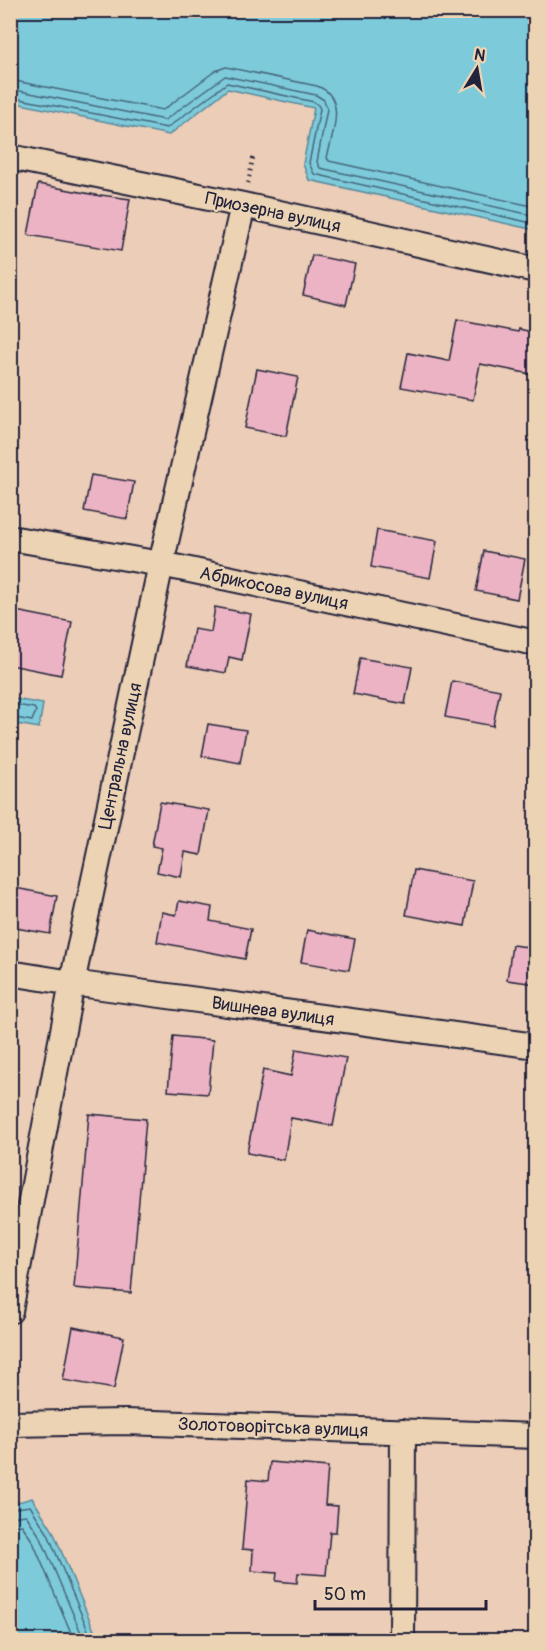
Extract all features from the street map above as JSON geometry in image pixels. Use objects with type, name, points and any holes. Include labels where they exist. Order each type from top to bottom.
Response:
[{"type":"street","name":"Приозерна вулиця","points":[[10,158],[243,205],[536,270]]},
{"type":"street","name":"Центральна вулиця","points":[[10,1311],[72,983],[161,564],[243,205]]},
{"type":"street","name":"Абрикосова вулиця","points":[[10,538],[161,564],[536,643]]},
{"type":"street","name":"Вишнева вулиця","points":[[10,973],[536,1046]]},
{"type":"street","name":"Золотоворітська вулиця","points":[[10,1424],[124,1422],[536,1436]]},
{"type":"street","points":[[402,1641],[403,1431]]},
{"type":"path","points":[[243,205],[254,154]]},
{"type":"water","points":[[10,11],[535,11],[535,230],[309,180],[303,164],[314,108],[228,89],[169,135],[11,102]]},
{"type":"water","points":[[10,698],[43,704],[39,728],[11,723]]},
{"type":"water","points":[[32,1498],[53,1531],[98,1640],[11,1640],[11,1504]]},
{"type":"building","points":[[38,184],[130,199],[121,251],[28,235]]},
{"type":"building","points":[[312,255],[355,264],[346,305],[303,295]]},
{"type":"building","points":[[457,320],[518,332],[519,329],[536,333],[536,375],[480,364],[473,400],[401,387],[408,353],[449,361]]},
{"type":"building","points":[[257,369],[298,377],[286,436],[245,428]]},
{"type":"building","points":[[91,475],[134,482],[127,519],[84,511]]},
{"type":"building","points":[[377,530],[437,541],[430,578],[371,567]]},
{"type":"building","points":[[484,551],[525,559],[517,599],[476,591]]},
{"type":"building","points":[[215,607],[251,614],[242,660],[229,657],[226,673],[187,666],[194,629],[211,632]]},
{"type":"building","points":[[16,611],[72,622],[61,675],[10,665],[10,638]]},
{"type":"building","points":[[360,658],[412,667],[405,704],[353,694]]},
{"type":"building","points":[[452,681],[500,690],[493,726],[445,717]]},
{"type":"building","points":[[208,724],[246,730],[240,763],[202,756]]},
{"type":"building","points":[[160,802],[209,810],[201,855],[185,852],[181,877],[157,872],[162,848],[152,846]]},
{"type":"building","points":[[414,870],[473,881],[465,926],[406,915]]},
{"type":"building","points":[[10,887],[57,896],[50,934],[10,927]]},
{"type":"building","points":[[179,901],[212,907],[210,921],[251,929],[245,959],[157,942],[162,912],[176,915]]},
{"type":"building","points":[[307,930],[355,939],[349,970],[301,962]]},
{"type":"building","points":[[512,945],[536,948],[536,984],[507,980]]},
{"type":"building","points":[[173,1036],[213,1040],[208,1094],[168,1091]]},
{"type":"building","points":[[296,1049],[346,1058],[333,1126],[291,1118],[284,1160],[247,1153],[263,1070],[291,1076]]},
{"type":"building","points":[[89,1114],[146,1119],[131,1293],[74,1288]]},
{"type":"building","points":[[73,1327],[124,1337],[114,1389],[63,1380]]},
{"type":"building","points":[[270,1462],[328,1467],[325,1505],[338,1506],[336,1532],[330,1532],[326,1575],[298,1573],[297,1583],[276,1581],[277,1573],[252,1571],[253,1550],[242,1549],[248,1479],[268,1481]]}]
